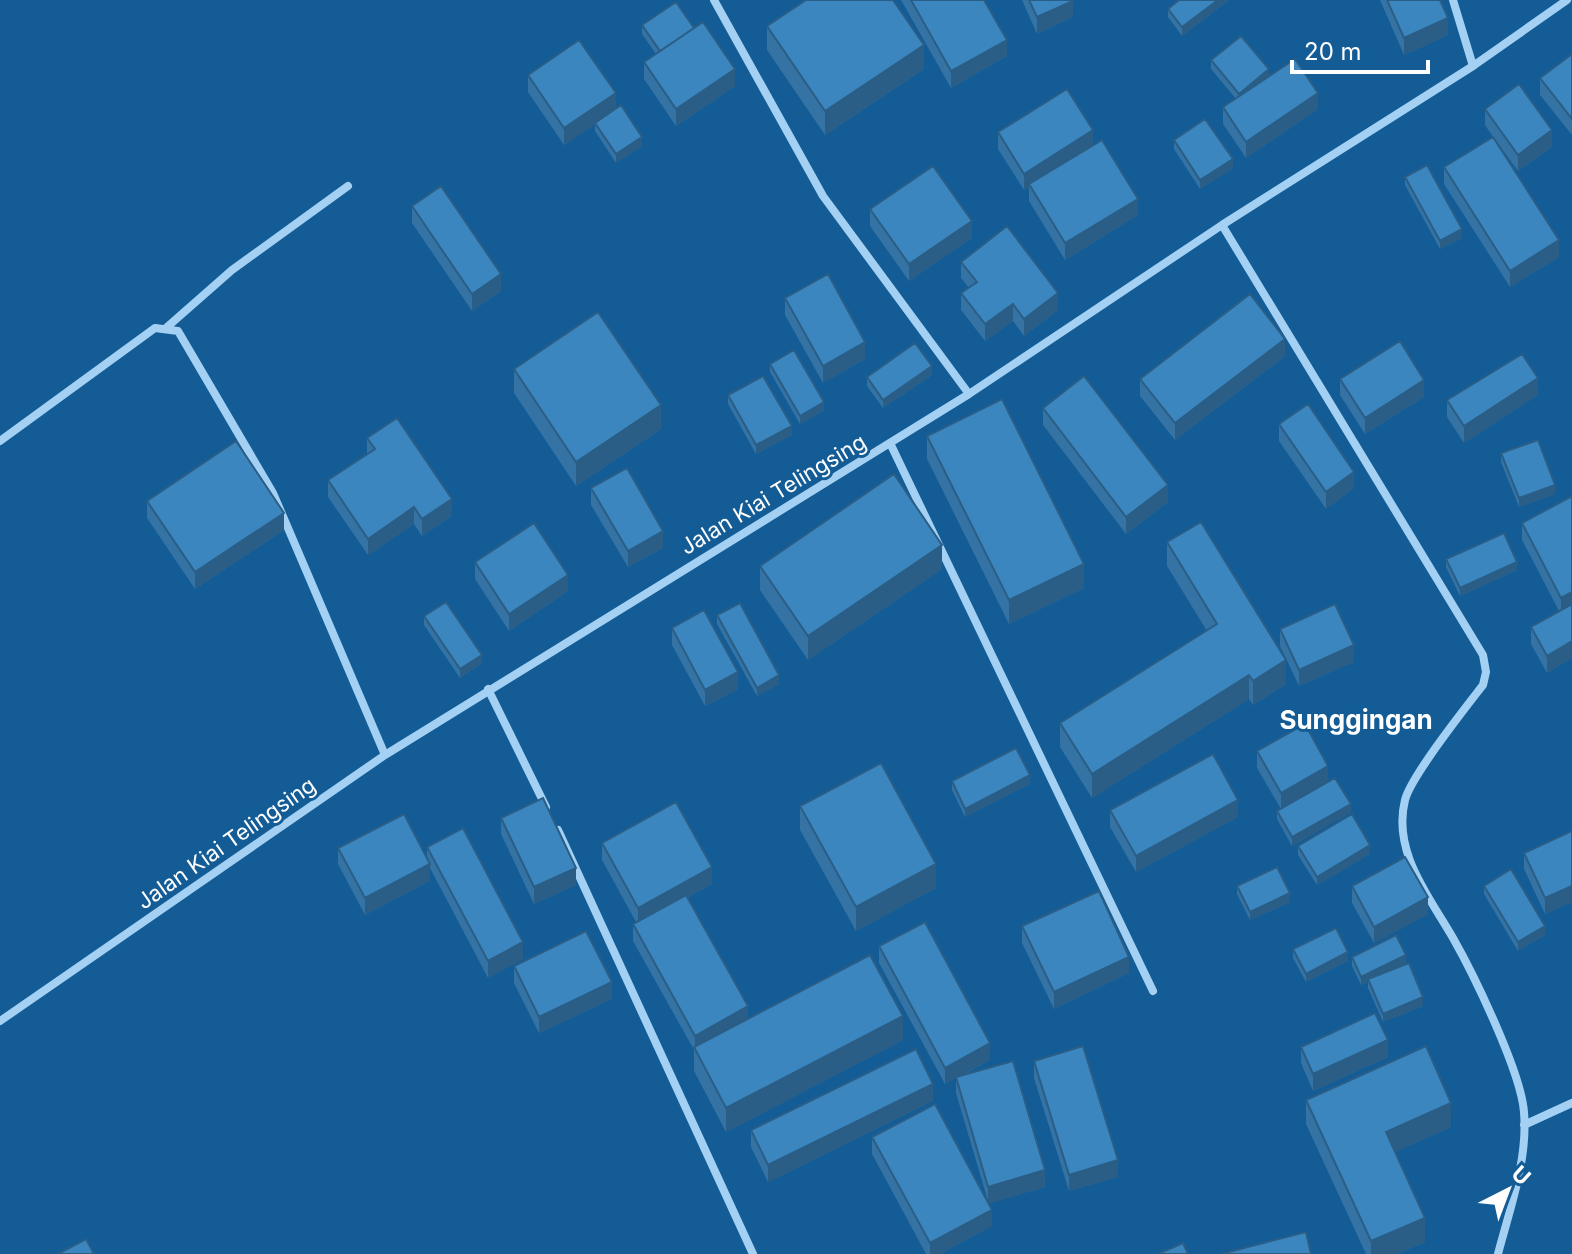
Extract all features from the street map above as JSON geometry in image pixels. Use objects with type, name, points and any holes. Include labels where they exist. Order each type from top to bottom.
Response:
[{"type":"street","points":[[714,0],[823,196],[969,394]]},
{"type":"street","points":[[1453,0],[1473,66]]},
{"type":"street","name":"Jalan Kiai Telingsing","points":[[0,1021],[385,755],[969,394],[1222,225],[1473,66],[1567,0]]},
{"type":"street","points":[[166,328],[232,270],[348,186]]},
{"type":"street","points":[[1222,225],[1483,655],[1486,672],[1483,685],[1405,797],[1401,831],[1410,862],[1456,942],[1506,1052],[1524,1109],[1523,1157],[1498,1254]]},
{"type":"street","points":[[0,441],[155,328],[166,328],[184,337],[273,493],[385,755]]},
{"type":"street","points":[[890,443],[1153,991]]},
{"type":"street","points":[[488,689],[548,811]]},
{"type":"street","points":[[554,823],[753,1254]]},
{"type":"street","points":[[1524,1125],[1572,1103]]},
{"type":"building","points":[[806,0],[893,0],[924,45],[825,111],[767,26]]},
{"type":"building","points":[[911,0],[984,0],[1007,40],[951,71]]},
{"type":"building","points":[[1029,0],[1073,0],[1073,1],[1037,17]]},
{"type":"building","points":[[1179,0],[1218,0],[1182,27],[1168,9]]},
{"type":"building","points":[[1387,0],[1440,0],[1448,18],[1404,38]]},
{"type":"building","points":[[676,2],[694,28],[660,51],[642,25]]},
{"type":"building","points":[[703,22],[735,69],[676,109],[644,62]]},
{"type":"building","points":[[1241,36],[1269,69],[1239,94],[1211,60]]},
{"type":"building","points":[[579,40],[616,93],[564,128],[528,75]]},
{"type":"building","points":[[1572,54],[1572,119],[1540,78]]},
{"type":"building","points":[[1295,59],[1318,93],[1246,142],[1223,107]]},
{"type":"building","points":[[1519,84],[1552,130],[1518,155],[1485,109]]},
{"type":"building","points":[[1067,89],[1093,130],[1024,174],[998,132]]},
{"type":"building","points":[[621,105],[642,137],[616,154],[595,123]]},
{"type":"building","points":[[1205,119],[1233,159],[1200,180],[1174,140]]},
{"type":"building","points":[[1493,137],[1559,240],[1510,271],[1444,167]]},
{"type":"building","points":[[1102,140],[1138,199],[1065,243],[1029,184]]},
{"type":"building","points":[[1427,165],[1462,229],[1440,241],[1405,177]]},
{"type":"building","points":[[933,166],[972,221],[909,264],[870,209]]},
{"type":"building","points":[[441,186],[501,274],[472,294],[412,206]]},
{"type":"building","points":[[1007,226],[1058,293],[1024,319],[1013,304],[985,324],[961,293],[977,282],[961,262]]},
{"type":"building","points":[[828,274],[865,342],[823,366],[785,298]]},
{"type":"building","points":[[1250,294],[1285,339],[1175,423],[1140,379]]},
{"type":"building","points":[[598,312],[661,405],[576,462],[514,369]]},
{"type":"building","points":[[1400,341],[1424,380],[1365,418],[1340,379]]},
{"type":"building","points":[[915,343],[932,366],[883,400],[867,377]]},
{"type":"building","points":[[794,350],[824,402],[800,416],[770,364]]},
{"type":"building","points":[[1522,354],[1538,378],[1464,426],[1447,400]]},
{"type":"building","points":[[763,376],[792,426],[756,445],[728,395]]},
{"type":"building","points":[[1084,376],[1168,485],[1126,517],[1043,408]]},
{"type":"building","points":[[1002,399],[1084,564],[1009,600],[927,436]]},
{"type":"building","points":[[1308,404],[1354,472],[1326,492],[1279,424]]},
{"type":"building","points":[[397,418],[452,499],[422,519],[414,507],[368,539],[328,480],[375,449],[367,438]]},
{"type":"building","points":[[1538,440],[1555,485],[1519,498],[1501,453]]},
{"type":"building","points":[[236,441],[284,513],[195,572],[147,501]]},
{"type":"building","points":[[627,468],[663,531],[628,551],[591,488]]},
{"type":"building","points":[[894,474],[942,545],[808,636],[760,566]]},
{"type":"building","points":[[1572,496],[1572,592],[1561,598],[1522,523]]},
{"type":"building","points":[[1201,522],[1286,660],[1253,681],[1249,675],[1092,774],[1060,723],[1217,624],[1167,542]]},
{"type":"building","points":[[534,523],[568,575],[509,614],[475,562]]},
{"type":"building","points":[[1504,533],[1517,562],[1460,588],[1446,559]]},
{"type":"building","points":[[446,602],[482,655],[460,669],[424,616]]},
{"type":"building","points":[[740,603],[779,675],[757,688],[717,615]]},
{"type":"building","points":[[1335,604],[1354,645],[1299,670],[1280,629]]},
{"type":"building","points":[[1572,604],[1572,641],[1547,656],[1531,627]]},
{"type":"building","points":[[704,610],[738,672],[705,690],[672,628]]},
{"type":"building","points":[[1305,724],[1328,766],[1281,793],[1257,751]]},
{"type":"building","points":[[1016,748],[1030,775],[965,809],[952,781]]},
{"type":"building","points":[[1213,754],[1238,800],[1136,856],[1110,810]]},
{"type":"building","points":[[881,763],[936,864],[856,907],[800,806]]},
{"type":"building","points":[[1335,778],[1351,804],[1292,837],[1277,811]]},
{"type":"building","points":[[543,798],[576,868],[534,887],[501,818]]},
{"type":"building","points":[[676,802],[712,867],[638,908],[602,843]]},
{"type":"building","points":[[404,814],[430,864],[365,898],[338,848]]},
{"type":"building","points":[[1352,814],[1370,845],[1317,877],[1298,846]]},
{"type":"building","points":[[463,828],[523,942],[488,961],[427,847]]},
{"type":"building","points":[[1572,831],[1572,886],[1545,898],[1524,853]]},
{"type":"building","points":[[1405,857],[1428,897],[1374,927],[1352,886]]},
{"type":"building","points":[[1277,867],[1290,893],[1250,912],[1237,886]]},
{"type":"building","points":[[1511,869],[1545,926],[1518,942],[1484,886]]},
{"type":"building","points":[[1099,891],[1129,957],[1054,992],[1022,926]]},
{"type":"building","points":[[686,895],[748,1006],[695,1036],[633,924]]},
{"type":"building","points":[[925,922],[990,1043],[945,1068],[879,946]]},
{"type":"building","points":[[1336,928],[1348,952],[1306,974],[1293,949]]},
{"type":"building","points":[[586,931],[612,982],[539,1017],[514,966]]},
{"type":"building","points":[[1396,935],[1406,955],[1361,977],[1352,957]]},
{"type":"building","points":[[870,955],[903,1016],[726,1108],[694,1047]]},
{"type":"building","points":[[1409,963],[1423,997],[1383,1014],[1368,979]]},
{"type":"building","points":[[1375,1013],[1388,1040],[1313,1074],[1301,1047]]},
{"type":"building","points":[[1083,1046],[1118,1160],[1069,1175],[1034,1061]]},
{"type":"building","points":[[1426,1046],[1451,1103],[1386,1132],[1425,1218],[1371,1241],[1306,1100]]},
{"type":"building","points":[[916,1049],[933,1084],[768,1165],[751,1130]]},
{"type":"building","points":[[1013,1061],[1045,1170],[988,1187],[956,1077]]},
{"type":"building","points":[[935,1104],[992,1210],[930,1243],[872,1137]]},
{"type":"building","points":[[1306,1232],[1311,1254],[1221,1254]]},
{"type":"building","points":[[86,1239],[94,1254],[58,1254]]},
{"type":"building","points":[[1183,1243],[1188,1254],[1158,1254]]},
{"type":"district","name":"Sunggingan","points":[[1356,720]]}]
